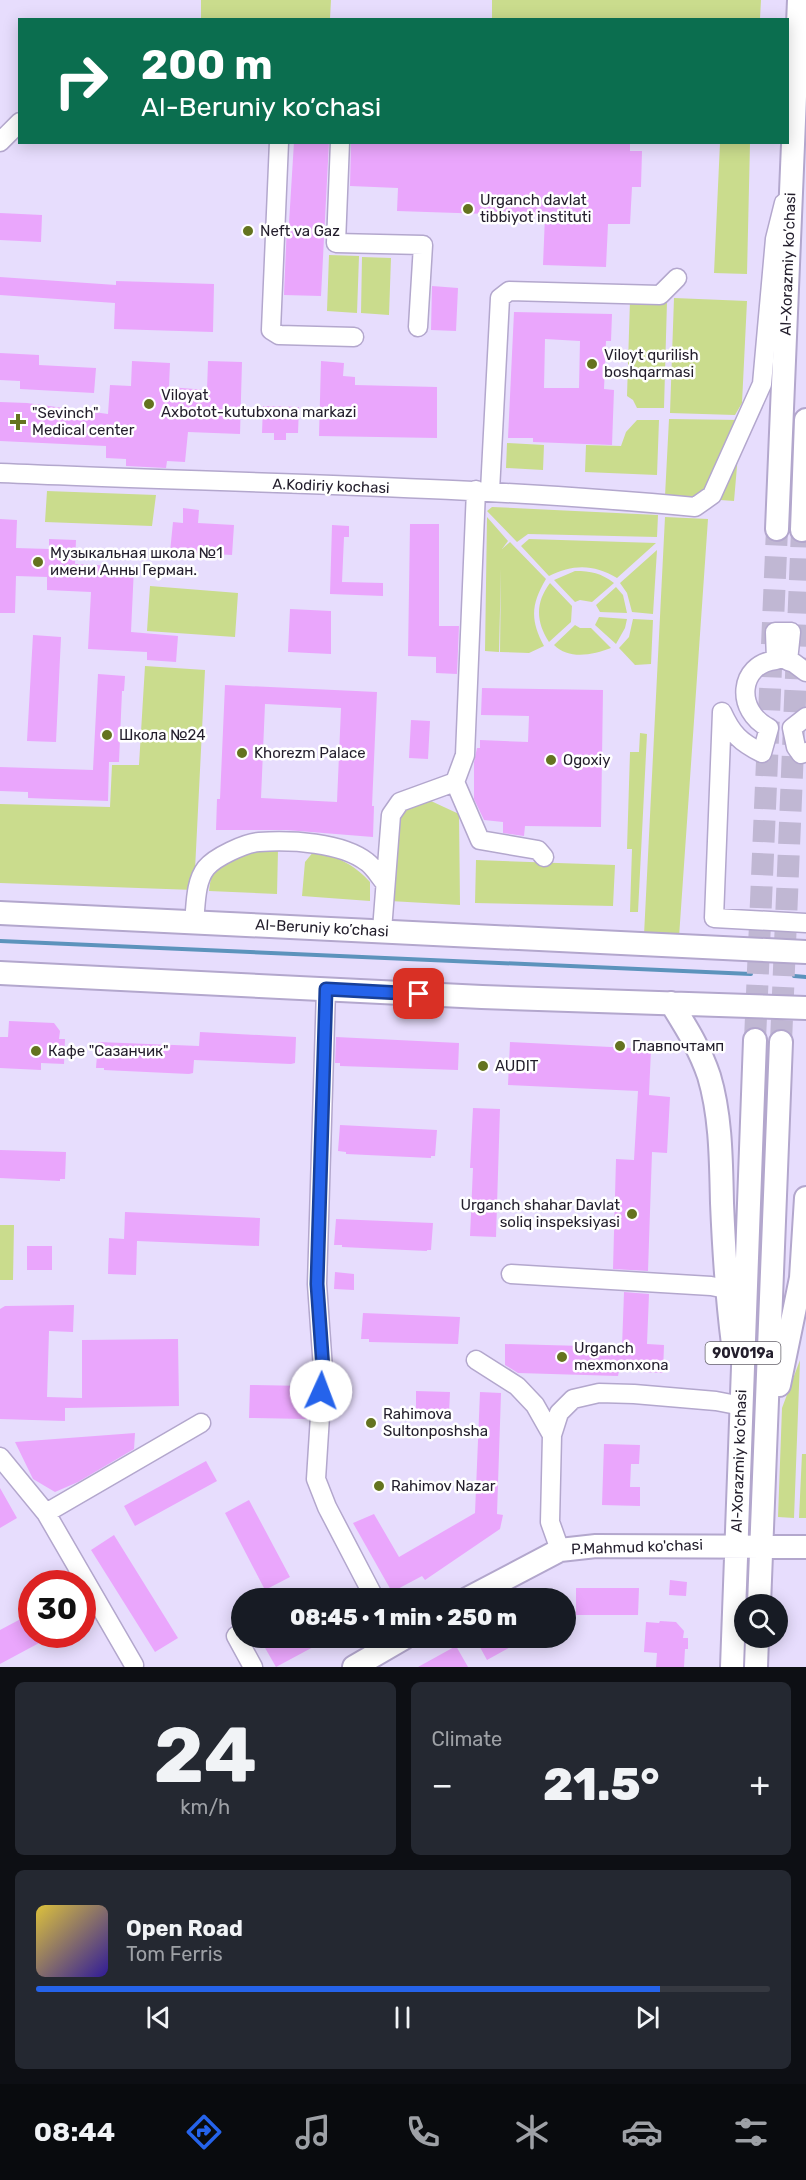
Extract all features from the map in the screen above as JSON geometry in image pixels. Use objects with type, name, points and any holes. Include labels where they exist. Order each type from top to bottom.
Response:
[{"type":"main road","name":"Al-Xorazmiy ko’chasi","points":[[777,529],[797,73],[795,17]]},
{"type":"main road","points":[[802,530],[806,420]]},
{"type":"main road","name":"Al-Beruniy ko’chasi","points":[[0,913],[806,952]]},
{"type":"main road","points":[[0,973],[482,997],[806,1008]]},
{"type":"main road","points":[[671,1003],[697,1046],[709,1077],[717,1116],[726,1289],[741,1406]]},
{"type":"main road","name":"Al-Xorazmiy ko’chasi","points":[[732,1667],[755,1040]]},
{"type":"main road","name":"Al-Xorazmiy ko’chasi","points":[[760,1594],[781,1042]]},
{"type":"main road","points":[[766,1448],[801,1278],[806,1198]]},
{"type":"main road","name":"P.Mahmud ko'chasi","points":[[488,1588],[560,1550],[596,1546],[806,1547]]},
{"type":"main road","points":[[354,1667],[384,1648]]},
{"type":"main road","points":[[756,1667],[757,1648]]},
{"type":"street","points":[[0,142],[18,124]]},
{"type":"street","points":[[279,144],[271,330],[279,335],[354,337]]},
{"type":"street","points":[[340,144],[336,243],[423,245],[418,327]]},
{"type":"street","name":"A.Kodiriy kochasi","points":[[0,473],[483,491],[695,507],[712,495],[754,407],[762,384],[775,239],[792,172]]},
{"type":"street","points":[[544,857],[538,850],[480,840],[454,783],[465,755],[483,491],[500,298],[509,291],[660,295],[677,278]]},
{"type":"street","points":[[806,672],[788,661],[791,632],[775,632],[776,660],[761,666],[752,673],[745,694],[746,705],[751,715],[759,723],[769,728],[762,753],[744,744],[730,730],[722,712],[714,918],[806,923]]},
{"type":"street","points":[[806,717],[792,728],[796,747],[801,754],[806,752]]},
{"type":"street","points":[[382,930],[391,815],[400,802],[454,783]]},
{"type":"street","points":[[194,922],[199,882],[207,867],[229,852],[257,842],[297,842],[336,847],[367,862],[385,883]]},
{"type":"street","points":[[326,989],[317,1284],[323,1369],[316,1479],[327,1507],[369,1588]]},
{"type":"street","points":[[511,1274],[711,1286],[726,1289]]},
{"type":"street","points":[[476,1360],[517,1386],[535,1405],[552,1436]]},
{"type":"street","name":"P.Mahmud ko'chasi","points":[[560,1550],[550,1522],[552,1436],[559,1413],[573,1399],[599,1394],[634,1394],[716,1401],[741,1406]]},
{"type":"street","points":[[46,1513],[201,1423]]},
{"type":"street","points":[[0,1457],[46,1513],[76,1569],[134,1665]]},
{"type":"street","points":[[243,1648],[253,1667]]},
{"type":"green space","points":[[201,0],[331,0],[330,18],[201,18]]},
{"type":"green space","points":[[492,0],[761,0],[760,18],[492,18]]},
{"type":"green space","points":[[720,144],[750,144],[747,274],[714,273]]},
{"type":"green space","points":[[329,255],[359,256],[357,313],[327,311]]},
{"type":"green space","points":[[362,257],[391,258],[389,315],[361,313]]},
{"type":"green space","points":[[674,298],[747,301],[742,403],[735,415],[670,413]]},
{"type":"green space","points":[[630,300],[667,301],[664,408],[637,408],[633,400],[627,396]]},
{"type":"green space","points":[[669,419],[741,420],[734,501],[665,496]]},
{"type":"green space","points":[[637,420],[659,420],[657,475],[585,472],[586,445],[621,446],[626,432]]},
{"type":"green space","points":[[507,443],[544,445],[543,470],[506,468]]},
{"type":"green space","points":[[47,491],[156,495],[152,526],[45,522]]},
{"type":"green space","points":[[492,507],[658,515],[657,537],[528,534],[517,542],[487,511]]},
{"type":"green space","points":[[487,517],[508,541],[502,549],[510,542],[546,579],[537,596],[534,612],[536,628],[544,646],[529,653],[500,652],[501,568],[499,652],[485,651]]},
{"type":"green space","points":[[665,517],[708,519],[679,937],[644,935]]},
{"type":"green space","points":[[529,539],[656,543],[617,578],[600,570],[583,567],[567,569],[549,576],[521,546]]},
{"type":"green space","points":[[657,550],[653,614],[632,612],[627,593],[620,583]]},
{"type":"green space","points":[[575,571],[596,573],[614,583],[592,602],[580,600],[575,602],[554,580]]},
{"type":"green space","points":[[550,583],[572,606],[571,622],[549,642],[542,627],[539,612],[545,590]]},
{"type":"green space","points":[[150,586],[238,593],[235,637],[147,631]]},
{"type":"green space","points":[[616,587],[623,595],[627,613],[600,612],[596,605]]},
{"type":"green space","points":[[599,617],[627,619],[616,644],[595,625]]},
{"type":"green space","points":[[633,619],[653,620],[651,664],[635,665],[619,648],[629,637]]},
{"type":"green space","points":[[575,625],[580,628],[591,628],[611,648],[581,655],[560,650],[554,645]]},
{"type":"green space","points":[[145,666],[205,670],[194,890],[0,883],[0,804],[110,807],[112,765],[139,765]]},
{"type":"green space","points":[[640,733],[647,734],[638,912],[630,912],[632,849],[627,849],[630,752],[639,752]]},
{"type":"green space","points":[[431,801],[459,814],[460,905],[390,901],[398,810]]},
{"type":"green space","points":[[275,848],[278,850],[277,894],[209,891],[213,875],[226,863],[251,853]]},
{"type":"green space","points":[[314,851],[345,862],[358,870],[370,882],[370,901],[302,896],[305,862]]},
{"type":"green space","points":[[476,860],[615,865],[613,906],[475,903]]},
{"type":"green space","points":[[0,1225],[14,1225],[13,1280],[0,1280]]},
{"type":"green space","points":[[800,1360],[794,1518],[778,1517],[782,1408]]},
{"type":"green space","points":[[802,1454],[806,1454],[806,1518],[799,1518]]},
{"type":"building","points":[[294,144],[329,144],[321,296],[284,295],[287,223],[289,223]]},
{"type":"building","points":[[351,144],[630,144],[630,151],[642,151],[641,187],[632,187],[630,224],[608,224],[606,267],[543,265],[545,216],[397,211],[398,188],[350,186]]},
{"type":"building","points":[[0,213],[42,215],[41,242],[0,240]]},
{"type":"building","points":[[0,277],[116,285],[116,281],[214,284],[213,332],[114,329],[115,303],[0,295]]},
{"type":"building","points":[[432,286],[458,288],[456,331],[431,330]]},
{"type":"building","name":"Viloyt qurilish boshqarmasi","points":[[514,312],[612,314],[611,341],[606,341],[604,389],[614,390],[612,445],[533,442],[533,438],[508,438]],"holes":[[[545,339],[580,341],[579,388],[544,388]]]},
{"type":"building","points":[[0,353],[39,355],[39,365],[96,368],[94,393],[20,389],[20,381],[0,380]]},
{"type":"building","points":[[132,361],[170,363],[169,387],[207,390],[208,361],[242,362],[240,434],[188,432],[185,462],[167,461],[166,468],[126,466],[126,459],[106,458],[106,446],[0,441],[0,402],[27,403],[108,414],[110,385],[131,386]]},
{"type":"building","points":[[321,361],[344,363],[343,376],[355,377],[355,385],[437,387],[437,438],[319,436]]},
{"type":"building","points":[[263,406],[299,407],[298,433],[286,433],[286,440],[274,440],[274,433],[262,433]]},
{"type":"building","points":[[183,508],[199,510],[198,523],[234,525],[232,555],[170,552],[173,522],[183,523]]},
{"type":"building","points":[[0,519],[17,520],[16,548],[49,549],[49,539],[76,540],[75,564],[134,567],[131,632],[178,636],[176,662],[147,660],[147,652],[88,649],[91,592],[47,590],[47,577],[16,576],[15,613],[0,613]]},
{"type":"building","points":[[410,524],[439,524],[439,626],[459,626],[457,674],[436,673],[436,657],[408,656]]},
{"type":"building","points":[[332,525],[349,526],[349,537],[344,537],[342,582],[383,583],[383,596],[330,594]]},
{"type":"building","points":[[290,609],[331,611],[331,654],[288,652]]},
{"type":"building","points":[[33,635],[61,637],[56,742],[27,741]]},
{"type":"building","name":"Школа №24","points":[[98,674],[125,676],[124,691],[122,691],[119,762],[109,762],[108,801],[28,798],[28,792],[0,791],[0,767],[93,770]]},
{"type":"building","name":"Khorezm Palace","points":[[225,685],[377,692],[372,806],[374,806],[373,837],[286,830],[216,830],[217,799],[220,799]],"holes":[[[265,704],[341,708],[337,802],[261,798]]]},
{"type":"building","points":[[482,688],[603,690],[601,827],[525,826],[524,836],[503,833],[503,822],[484,820],[474,799],[474,762],[477,748],[480,748],[480,740],[528,742],[529,716],[481,715]]},
{"type":"building","points":[[411,720],[430,721],[428,759],[409,758]]},
{"type":"building","name":"Кафе \"Сазанчик\"","points":[[9,1021],[54,1023],[60,1031],[59,1039],[65,1039],[64,1064],[41,1063],[41,1070],[0,1068],[0,1037],[8,1037]]},
{"type":"building","points":[[200,1032],[296,1037],[295,1063],[194,1060],[193,1073],[189,1074],[96,1068],[98,1042],[199,1046]]},
{"type":"building","points":[[336,1037],[459,1043],[458,1070],[340,1066],[340,1063],[335,1063]]},
{"type":"building","points":[[510,1042],[651,1049],[649,1095],[670,1097],[667,1153],[652,1152],[648,1271],[613,1269],[616,1159],[634,1160],[638,1091],[508,1085]]},
{"type":"building","points":[[473,1108],[500,1109],[496,1237],[470,1236]]},
{"type":"building","points":[[340,1125],[437,1130],[435,1156],[431,1158],[346,1154],[346,1152],[338,1151]]},
{"type":"building","points":[[0,1150],[66,1152],[65,1179],[60,1179],[60,1181],[0,1178]]},
{"type":"building","points":[[125,1212],[260,1218],[259,1246],[137,1241],[136,1275],[108,1274],[109,1238],[124,1239]]},
{"type":"building","points":[[336,1219],[433,1223],[431,1250],[334,1245]]},
{"type":"building","points":[[27,1246],[52,1246],[52,1270],[27,1270]]},
{"type":"building","points":[[335,1272],[354,1274],[354,1290],[334,1289]]},
{"type":"building","points":[[624,1292],[649,1294],[647,1344],[664,1345],[663,1373],[619,1371],[618,1376],[518,1373],[505,1365],[505,1344],[622,1347]]},
{"type":"building","points":[[74,1305],[73,1332],[49,1331],[47,1397],[82,1398],[82,1340],[178,1339],[179,1406],[65,1408],[65,1421],[0,1419],[0,1309],[5,1306]]},
{"type":"building","points":[[363,1313],[460,1317],[458,1344],[369,1342],[369,1339],[361,1339]]},
{"type":"building","points":[[250,1385],[308,1386],[307,1419],[249,1418]]},
{"type":"building","points":[[416,1391],[450,1392],[449,1414],[416,1413]]},
{"type":"building","points":[[480,1392],[501,1393],[497,1514],[503,1515],[500,1529],[425,1580],[422,1576],[400,1588],[390,1588],[353,1523],[374,1514],[399,1557],[475,1513]]},
{"type":"building","points":[[135,1433],[134,1449],[78,1482],[55,1492],[33,1479],[15,1442]]},
{"type":"building","points":[[604,1444],[640,1445],[639,1464],[631,1464],[630,1487],[640,1487],[640,1506],[602,1505]]},
{"type":"building","points":[[206,1461],[217,1481],[135,1526],[124,1506]]},
{"type":"building","points":[[0,1488],[17,1518],[0,1528]]},
{"type":"building","points":[[249,1500],[290,1577],[269,1588],[264,1588],[225,1513]]},
{"type":"building","points":[[114,1535],[178,1638],[155,1652],[91,1550]]},
{"type":"building","points":[[670,1580],[687,1582],[686,1596],[669,1595]]},
{"type":"building","points":[[576,1588],[639,1588],[638,1615],[576,1615]]},
{"type":"building","points":[[18,1620],[18,1648],[30,1648],[0,1664],[0,1630]]},
{"type":"building","points":[[660,1621],[676,1622],[684,1631],[683,1638],[688,1638],[684,1667],[656,1667],[657,1653],[644,1652],[646,1622],[659,1623]]},
{"type":"building","points":[[265,1648],[311,1648],[276,1667]]},
{"type":"building","points":[[452,1648],[457,1648],[468,1667],[418,1667]]},
{"type":"building","points":[[480,1648],[509,1648],[487,1660]]},
{"type":"waterway","points":[[0,941],[751,974]]},
{"type":"waterway","points":[[794,976],[806,977]]},
{"type":"tunnel","points":[[755,1040],[777,529]]},
{"type":"tunnel","points":[[781,1042],[802,530]]},
{"type":"place","name":"Urganch davlat tibbiyot instituti","points":[[468,209]]},
{"type":"place","name":"Neft va Gaz","points":[[248,231]]},
{"type":"place","name":"Viloyt qurilish boshqarmasi","points":[[592,364]]},
{"type":"place","name":"Viloyat Axbotot-kutubxona markazi","points":[[149,404]]},
{"type":"place","name":"\"Sevinch\" Medical center","points":[[18,422]]},
{"type":"place","name":"Музыкальная школа №1 имени Анны Герман.","points":[[38,562]]},
{"type":"place","name":"Школа №24","points":[[107,735]]},
{"type":"place","name":"Khorezm Palace","points":[[242,753]]},
{"type":"place","name":"Ogoxiy","points":[[551,760]]},
{"type":"place","name":"Главпочтамп","points":[[620,1046]]},
{"type":"place","name":"Кафе \"Сазанчик\"","points":[[36,1051]]},
{"type":"place","name":"AUDIT","points":[[483,1066]]},
{"type":"place","name":"Urganch shahar Davlat soliq inspeksiyasi","points":[[632,1214]]},
{"type":"place","name":"Urganch mexmonxona","points":[[562,1357]]},
{"type":"place","name":"Rahimova Sultonposhsha","points":[[371,1423]]},
{"type":"place","name":"Rahimov Nazar","points":[[379,1486]]},
{"type":"route","points":[[321,1391],[323,1369],[317,1284],[326,989],[419,994]]}]
